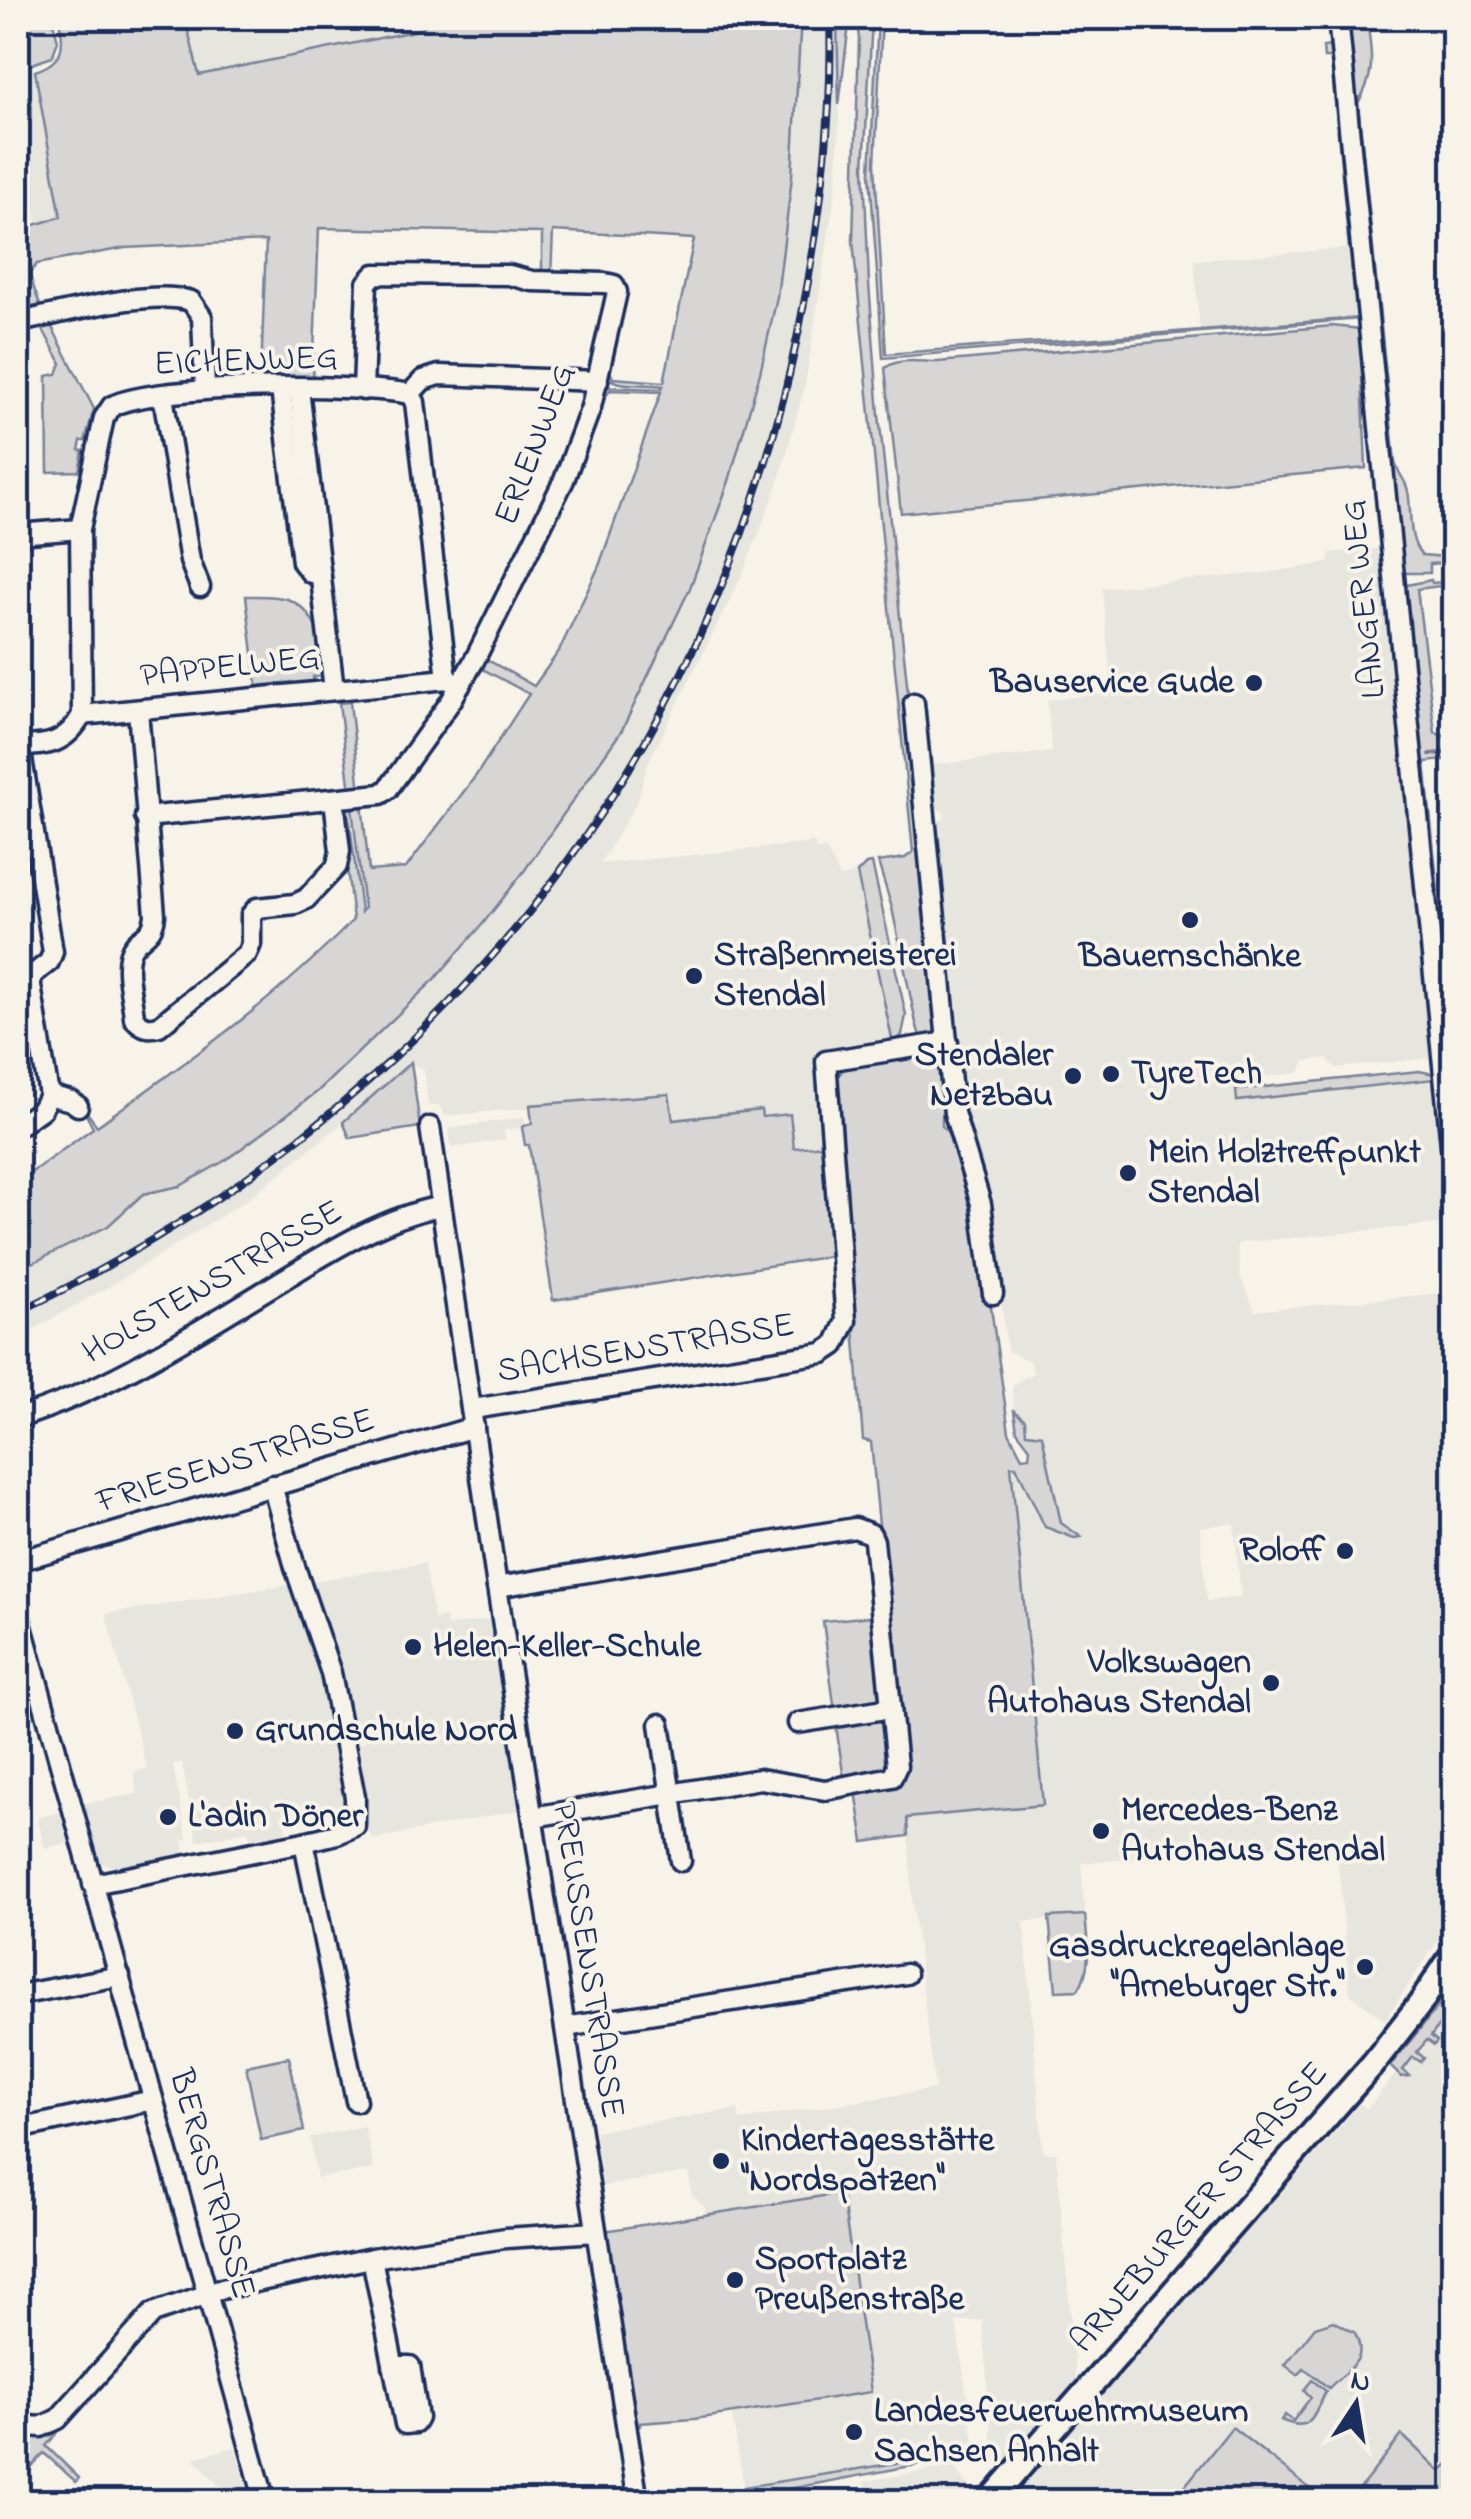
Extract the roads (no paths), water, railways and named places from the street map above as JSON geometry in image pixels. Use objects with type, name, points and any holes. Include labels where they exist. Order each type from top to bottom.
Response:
[{"type":"main road","name":"ARNEBURGER STRASSE","points":[[989,2502],[1372,2065],[1454,1954]]},
{"type":"street","name":"LANGER WEG","points":[[1338,18],[1454,1175]]},
{"type":"street","name":"ERLENWEG","points":[[145,817],[381,794],[388,790],[454,682],[564,480],[598,381],[617,292],[614,284],[532,281],[509,274],[382,273],[370,277],[363,390]]},
{"type":"street","points":[[18,322],[124,301],[191,301],[202,318],[204,390]]},
{"type":"street","points":[[454,682],[415,402],[410,394],[423,380],[439,374],[598,381]]},
{"type":"street","points":[[290,389],[334,690]]},
{"type":"street","name":"EICHENWEG","points":[[82,715],[80,529],[107,412],[118,403],[204,390],[363,390],[410,394]]},
{"type":"street","points":[[163,396],[190,561],[200,587]]},
{"type":"street","points":[[18,534],[80,529]]},
{"type":"street","name":"PAPPELWEG","points":[[82,715],[454,682]]},
{"type":"street","points":[[914,703],[956,1128],[981,1204],[993,1294]]},
{"type":"street","points":[[138,710],[155,922],[150,933],[132,948],[128,960],[134,1018],[141,1026],[151,1028],[169,1019],[247,954],[253,911],[301,902],[337,866],[341,798]]},
{"type":"street","points":[[18,1126],[42,1109],[50,1096],[31,976],[49,962],[53,952],[19,746],[44,746],[61,740],[82,715]]},
{"type":"street","name":"SACHSENSTRASSE","points":[[474,1418],[824,1354],[835,1345],[846,1321],[826,1061],[948,1042]]},
{"type":"street","points":[[50,1096],[78,1106]]},
{"type":"street","name":"PREUSSENSTRASSE","points":[[430,1127],[638,2502]]},
{"type":"street","name":"HOLSTENSTRASSE","points":[[18,1418],[59,1405],[141,1363],[368,1231],[441,1206]]},
{"type":"street","name":"FRIESENSTRASSE","points":[[18,1562],[272,1485],[474,1418]]},
{"type":"street","points":[[93,1884],[304,1842],[355,1826],[358,1814],[331,1672],[295,1568],[272,1485]]},
{"type":"street","points":[[497,1587],[855,1528],[871,1534],[874,1540],[897,1766],[892,1778],[825,1790],[760,1779],[532,1817]]},
{"type":"street","name":"BERGSTRASSE","points":[[18,1612],[265,2502]]},
{"type":"street","points":[[798,1723],[890,1708]]},
{"type":"street","points":[[660,1724],[681,1861]]},
{"type":"street","points":[[304,1842],[356,2101]]},
{"type":"street","points":[[565,2027],[906,1974]]},
{"type":"street","points":[[18,1995],[120,1976]]},
{"type":"street","points":[[18,2129],[153,2100]]},
{"type":"street","points":[[18,2425],[42,2428],[58,2420],[152,2313],[208,2293],[372,2258],[506,2238],[596,2232]]},
{"type":"street","points":[[372,2258],[392,2366]]},
{"type":"waterway","points":[[1430,754],[1454,752]]},
{"type":"railway","points":[[18,1312],[165,1232],[300,1138],[421,1032],[529,912],[621,782],[698,640],[758,487],[800,324],[814,249],[827,134],[830,18]]},
{"type":"place","name":"Bauservice Gude","points":[[1254,683]]},
{"type":"place","name":"Bauernschänke","points":[[1190,920]]},
{"type":"place","name":"Straßenmeisterei Stendal","points":[[694,976]]},
{"type":"place","name":"TyreTech","points":[[1111,1074]]},
{"type":"place","name":"Stendaler Netzbau","points":[[1073,1076]]},
{"type":"place","name":"Mein Holztreffpunkt Stendal","points":[[1128,1173]]},
{"type":"place","name":"Roloff","points":[[1345,1551]]},
{"type":"place","name":"Helen-Keller-Schule","points":[[413,1647]]},
{"type":"place","name":"Volkswagen Autohaus Stendal","points":[[1271,1683]]},
{"type":"place","name":"Grundschule Nord","points":[[235,1731]]},
{"type":"place","name":"L'adin Döner","points":[[168,1817]]},
{"type":"place","name":"Mercedes-Benz Autohaus Stendal","points":[[1101,1831]]},
{"type":"place","name":"Gasdruckregelanlage \"Arneburger Str.\"","points":[[1365,1967]]},
{"type":"place","name":"Kindertagesstätte \"Nordspatzen\"","points":[[721,2161]]},
{"type":"place","name":"Sportplatz Preußenstraße","points":[[735,2280]]},
{"type":"place","name":"Landesfeuerwehrmuseum Sachsen Anhalt","points":[[854,2432]]}]
